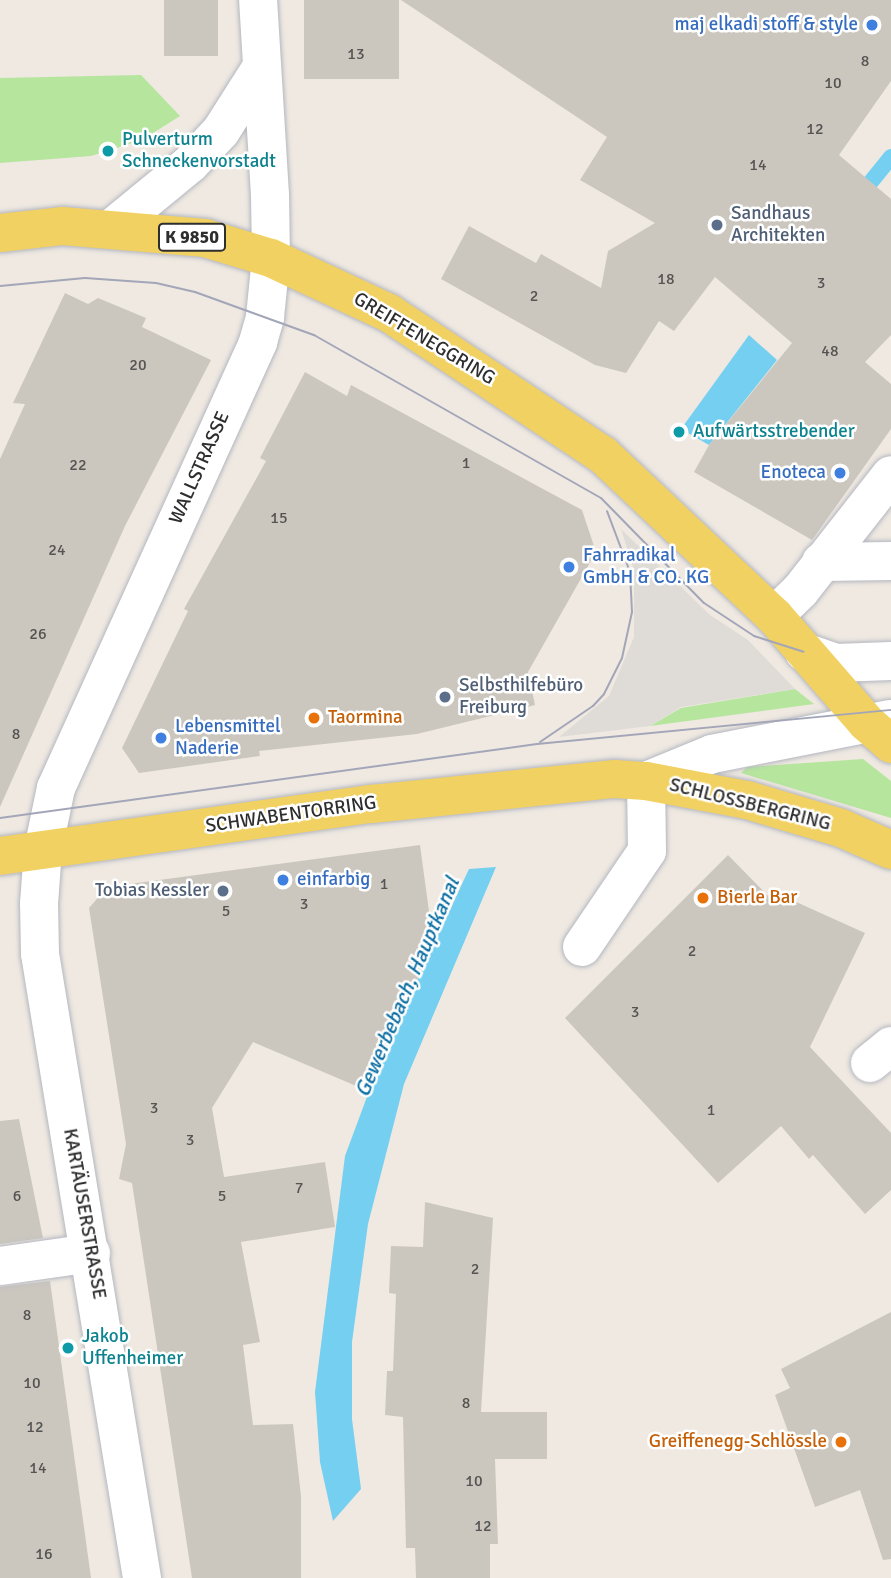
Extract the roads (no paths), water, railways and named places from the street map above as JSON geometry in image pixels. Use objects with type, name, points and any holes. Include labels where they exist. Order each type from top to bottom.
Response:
[{"type":"main road","name":"GREIFFENEGGRING","points":[[0,233],[51,227],[112,228],[205,238],[271,258],[389,313],[603,455],[774,616],[804,652],[883,729]]},
{"type":"main road","name":"SCHLOSSBERGRING","points":[[582,782],[646,780],[747,800],[841,828],[891,850]]},
{"type":"main road","name":"SCHWABENTORRING","points":[[0,856],[372,804],[582,782]]},
{"type":"street","name":"WALLSTRASSE","points":[[43,850],[57,788],[258,342],[271,258],[258,0]]},
{"type":"street","points":[[112,228],[198,156],[221,131],[261,68]]},
{"type":"street","points":[[774,616],[891,475]]},
{"type":"street","points":[[821,562],[891,561]]},
{"type":"street","points":[[804,652],[836,663],[891,661]]},
{"type":"street","points":[[582,947],[647,851],[646,780],[712,754],[883,729]]},
{"type":"street","name":"KARTÄUSERSTRASSE","points":[[43,850],[40,954],[91,1252],[142,1578]]},
{"type":"street","points":[[0,1266],[91,1252]]},
{"type":"water","points":[[749,335],[777,360],[709,445],[681,429]]},
{"type":"water","points":[[496,867],[404,1084],[368,1224],[352,1342],[352,1419],[361,1489],[333,1521],[320,1462],[315,1392],[345,1156],[384,1051],[469,869]]},
{"type":"waterway","points":[[857,199],[891,157]]},
{"type":"tram line","points":[[0,286],[85,278],[156,283],[195,292],[314,335],[601,498],[704,603],[754,636],[804,652]]},
{"type":"tram line","points":[[540,742],[593,706],[604,694],[622,658],[632,612],[630,572],[607,511]]},
{"type":"tram line","points":[[0,818],[537,744],[891,710]]},
{"type":"place","name":"maj elkadi stoff & style","points":[[872,25]]},
{"type":"place","name":"Pulverturm Schneckenvorstadt","points":[[108,151]]},
{"type":"place","name":"Sandhaus Architekten","points":[[717,225]]},
{"type":"place","name":"Aufwärtsstrebender","points":[[679,432]]},
{"type":"place","name":"Enoteca","points":[[840,473]]},
{"type":"place","name":"Fahrradikal GmbH & CO. KG","points":[[569,567]]},
{"type":"place","name":"Selbsthilfebüro Freiburg","points":[[445,697]]},
{"type":"place","name":"Taormina","points":[[314,718]]},
{"type":"place","name":"Lebensmittel Naderie","points":[[161,738]]},
{"type":"place","name":"einfarbig","points":[[283,880]]},
{"type":"place","name":"Tobias Kessler","points":[[223,891]]},
{"type":"place","name":"Bierle Bar","points":[[703,898]]},
{"type":"place","name":"Jakob Uffenheimer","points":[[68,1348]]},
{"type":"place","name":"Greiffenegg-Schlössle","points":[[841,1442]]},
{"type":"water label","name":"Gewerbebach, Hauptkanal","points":[[407,987]]}]
